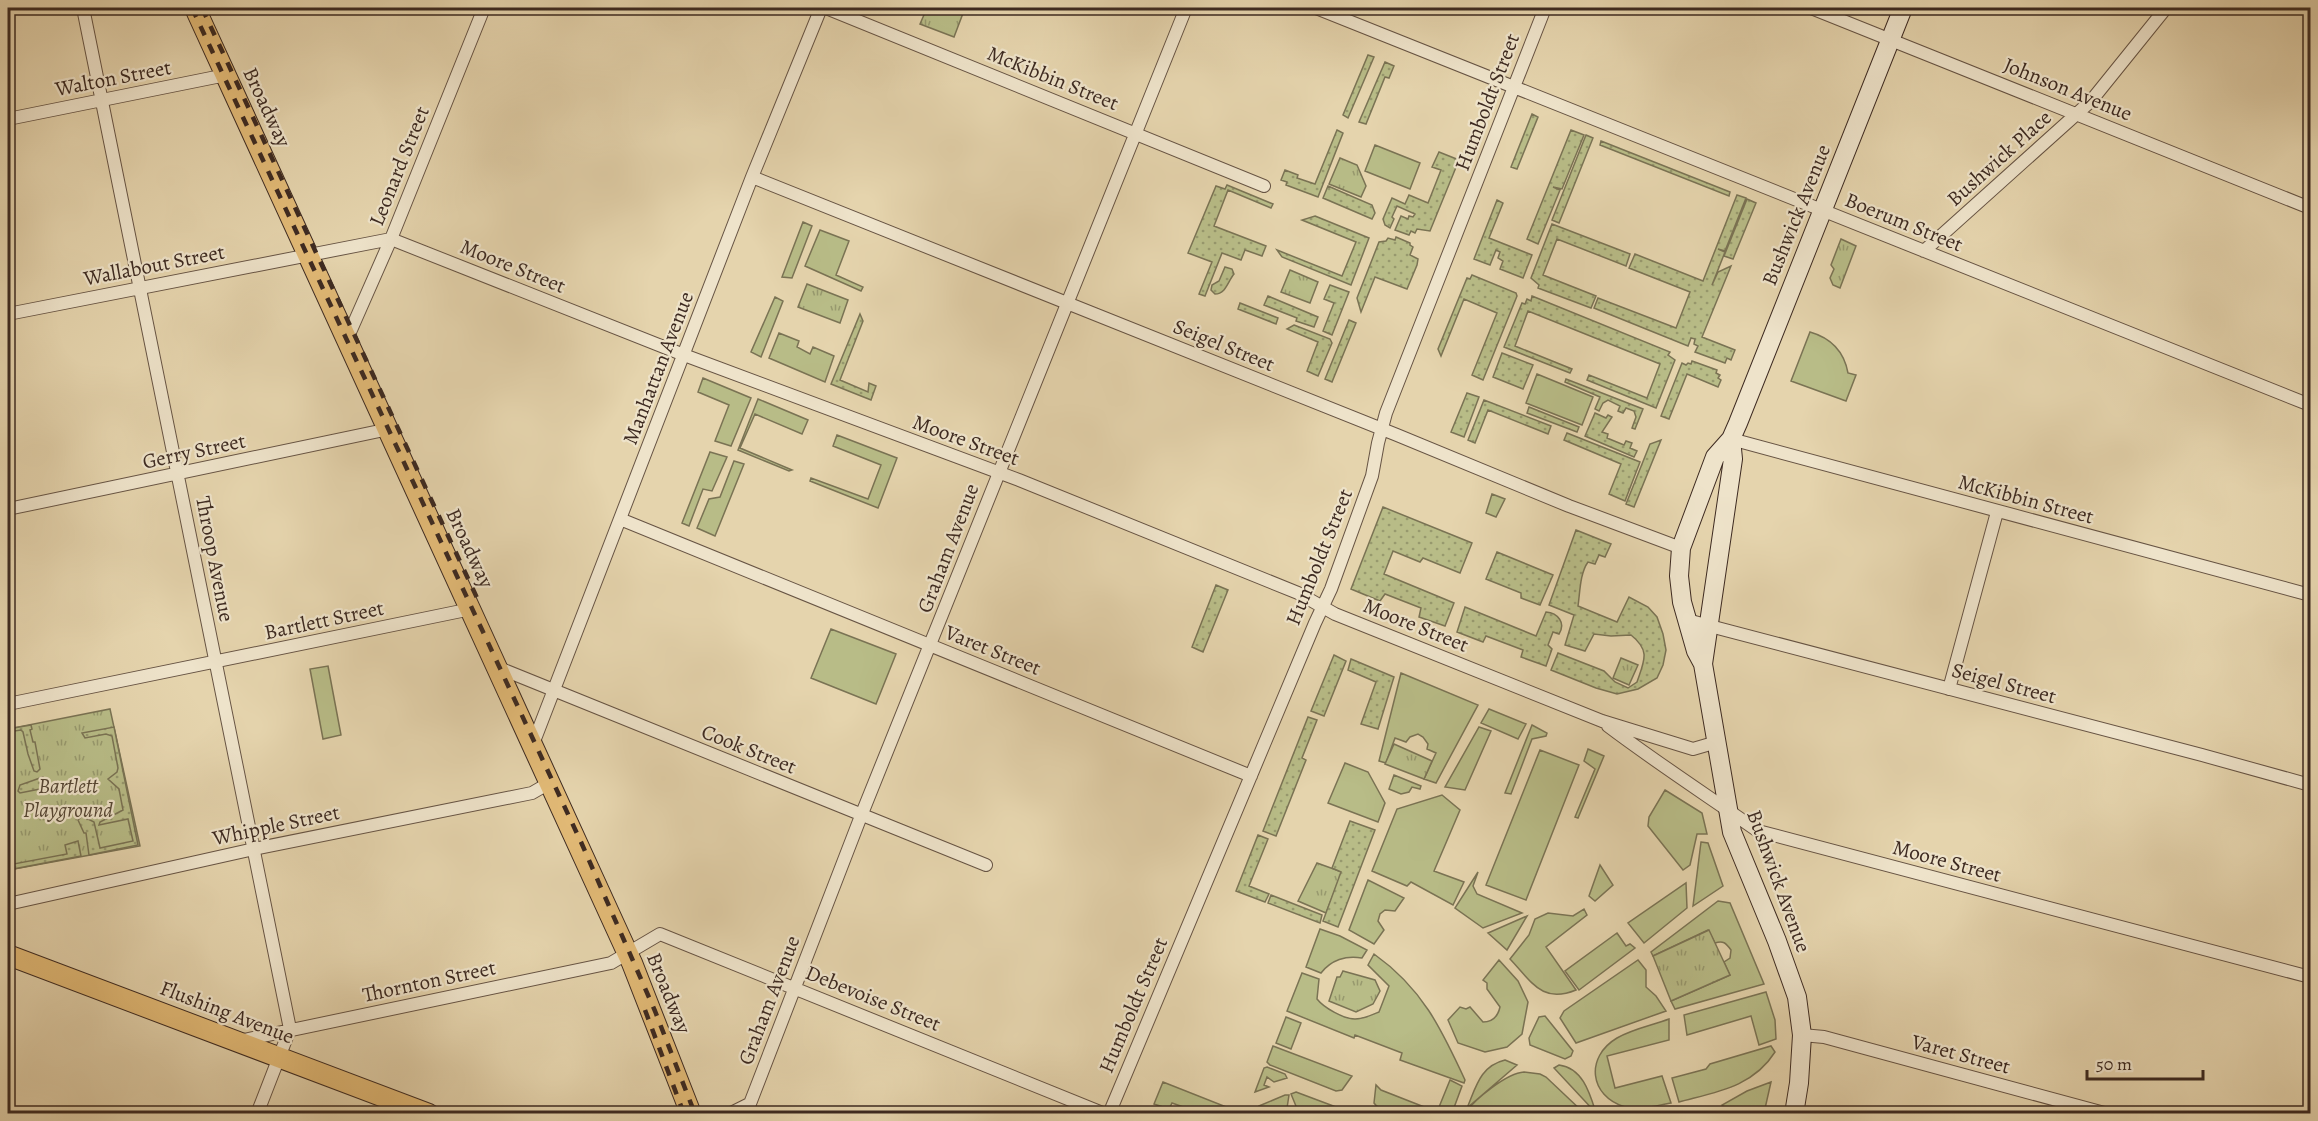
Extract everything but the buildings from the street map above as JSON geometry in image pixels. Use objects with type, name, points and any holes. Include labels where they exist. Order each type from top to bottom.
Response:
[{"type":"main road","name":"Broadway","points":[[195,8],[628,953],[691,1113]]},
{"type":"main road","name":"Bushwick Avenue","points":[[1794,1113],[1799,1083],[1802,1035],[1797,997],[1778,941],[1732,832],[1703,664],[1696,651],[1682,602],[1679,576],[1681,548],[1715,457],[1731,439],[1903,8]]},
{"type":"main road","name":"Bushwick Avenue","points":[[1703,664],[1733,459],[1731,439]]},
{"type":"main road","name":"Flushing Avenue","points":[[8,955],[429,1113]]},
{"type":"street","name":"Throop Avenue","points":[[83,8],[290,1029]]},
{"type":"street","name":"Leonard Street","points":[[347,339],[391,238],[484,8]]},
{"type":"street","name":"Manhattan Avenue","points":[[533,744],[752,177],[821,8]]},
{"type":"street","name":"McKibbin Street","points":[[826,8],[1264,186]]},
{"type":"street","name":"Graham Avenue","points":[[729,1113],[747,1109],[861,816],[1186,8]]},
{"type":"street","name":"Boerum Street","points":[[1316,8],[2310,405]]},
{"type":"street","name":"Humboldt Street","points":[[1107,1113],[1331,589],[1372,476],[1382,429],[1545,8]]},
{"type":"street","name":"Johnson Avenue","points":[[1811,8],[2310,208]]},
{"type":"street","name":"Bushwick Place","points":[[1924,251],[2091,101],[2166,8]]},
{"type":"street","name":"Walton Street","points":[[8,119],[226,75]]},
{"type":"street","name":"Seigel Street","points":[[752,177],[1569,506],[1681,548]]},
{"type":"street","points":[[308,254],[391,238]]},
{"type":"street","name":"Moore Street","points":[[391,238],[684,355],[999,473],[1298,593],[1323,607],[1602,721],[1693,748],[1717,742]]},
{"type":"street","name":"Wallabout Street","points":[[8,314],[308,254]]},
{"type":"street","name":"Gerry Street","points":[[8,509],[389,429]]},
{"type":"street","name":"McKibbin Street","points":[[1731,439],[2310,595]]},
{"type":"street","points":[[1949,689],[1997,512]]},
{"type":"street","name":"Varet Street","points":[[620,519],[1251,776]]},
{"type":"street","name":"Bartlett Street","points":[[8,704],[471,609]]},
{"type":"street","name":"Seigel Street","points":[[1688,620],[2310,785]]},
{"type":"street","name":"Cook Street","points":[[499,668],[986,865]]},
{"type":"street","name":"Moore Street","points":[[1602,721],[1664,768],[1758,831],[2310,977]]},
{"type":"street","name":"Whipple Street","points":[[8,904],[254,849],[532,793],[551,782]]},
{"type":"street","name":"Debevoise Street","points":[[628,953],[660,934],[1107,1113]]},
{"type":"street","name":"Thornton Street","points":[[236,1041],[611,963],[628,953]]},
{"type":"street","points":[[257,1113],[290,1029]]},
{"type":"street","name":"Varet Street","points":[[1802,1035],[1824,1037],[2108,1113]]},
{"type":"green space","points":[[927,8],[965,8],[954,37],[920,24]]},
{"type":"green space","points":[[1368,55],[1374,57],[1348,118],[1343,115]]},
{"type":"green space","points":[[1385,62],[1394,66],[1389,78],[1385,77],[1366,124],[1359,122]]},
{"type":"green space","points":[[1532,114],[1538,117],[1517,169],[1511,167]]},
{"type":"green space","points":[[1337,130],[1343,133],[1318,197],[1286,185],[1287,182],[1281,180],[1285,170],[1298,175],[1297,178],[1315,184]]},
{"type":"green space","points":[[1571,130],[1584,135],[1562,189],[1553,187],[1560,190],[1538,244],[1527,239]]},
{"type":"green space","points":[[1586,135],[1593,138],[1559,223],[1552,220]]},
{"type":"green space","points":[[1601,141],[1730,192],[1729,196],[1600,145]]},
{"type":"green space","points":[[1375,145],[1420,163],[1410,189],[1365,171]]},
{"type":"green space","points":[[1439,152],[1459,160],[1430,231],[1417,229],[1415,233],[1411,231],[1409,235],[1395,230],[1401,216],[1408,219],[1409,216],[1413,217],[1415,214],[1397,206],[1390,228],[1385,225],[1383,219],[1392,198],[1405,204],[1409,195],[1428,203],[1441,170],[1432,167]]},
{"type":"green space","points":[[1340,158],[1357,165],[1366,186],[1361,197],[1329,184]]},
{"type":"green space","points":[[1227,185],[1273,204],[1271,208],[1228,190],[1214,226],[1266,246],[1262,256],[1245,250],[1241,260],[1222,253],[1205,296],[1199,294],[1212,262],[1188,253],[1216,186],[1225,189]]},
{"type":"green space","points":[[1328,186],[1372,205],[1375,213],[1372,219],[1323,198]]},
{"type":"green space","points":[[1737,195],[1746,198],[1725,251],[1718,249],[1725,252],[1712,285],[1718,272],[1731,266],[1702,337],[1735,350],[1731,360],[1727,358],[1725,363],[1695,352],[1698,346],[1694,344],[1695,339],[1691,338],[1688,346],[1594,308],[1598,298],[1676,328],[1690,292],[1629,268],[1635,254],[1703,281]]},
{"type":"green space","points":[[1747,199],[1756,203],[1733,259],[1724,256]]},
{"type":"green space","points":[[1497,200],[1503,203],[1489,238],[1532,255],[1523,278],[1500,269],[1503,261],[1498,258],[1500,252],[1496,250],[1490,265],[1474,259]]},
{"type":"green space","points":[[1315,216],[1369,238],[1351,285],[1282,257],[1277,250],[1342,276],[1356,242],[1302,220]]},
{"type":"green space","points":[[803,222],[812,226],[792,278],[782,277]]},
{"type":"green space","points":[[1552,224],[1630,254],[1626,266],[1557,239],[1543,275],[1596,296],[1591,308],[1538,288],[1539,285],[1531,278]]},
{"type":"green space","points":[[820,230],[849,241],[836,275],[863,287],[861,291],[805,266]]},
{"type":"green space","points":[[1396,237],[1410,243],[1413,247],[1410,255],[1418,259],[1407,289],[1375,277],[1361,312],[1357,298],[1379,242],[1386,241],[1388,238],[1395,240]]},
{"type":"green space","points":[[1841,239],[1856,246],[1840,288],[1833,285],[1830,278],[1834,269],[1831,265]]},
{"type":"green space","points":[[1225,267],[1232,269],[1234,274],[1224,290],[1215,294],[1211,290],[1212,285],[1219,281]]},
{"type":"green space","points":[[1290,270],[1318,282],[1310,303],[1281,292]]},
{"type":"green space","points":[[1472,275],[1516,293],[1517,296],[1483,380],[1472,375],[1497,313],[1464,299],[1441,356],[1438,349],[1467,278],[1470,279]]},
{"type":"green space","points":[[807,284],[848,300],[840,323],[798,307]]},
{"type":"green space","points":[[1330,285],[1349,292],[1332,335],[1323,331],[1334,303],[1324,299]]},
{"type":"green space","points":[[1268,296],[1318,317],[1314,327],[1264,305]]},
{"type":"green space","points":[[1532,296],[1670,352],[1668,355],[1675,360],[1656,408],[1587,380],[1589,375],[1647,398],[1660,364],[1528,311],[1515,346],[1572,369],[1570,373],[1504,347],[1522,303],[1525,304],[1527,299],[1531,301]]},
{"type":"green space","points":[[775,297],[783,301],[761,357],[751,352]]},
{"type":"green space","points":[[1240,303],[1278,318],[1276,324],[1238,309]]},
{"type":"green space","points":[[860,314],[863,321],[840,380],[868,392],[869,383],[876,386],[871,400],[831,384]]},
{"type":"green space","points":[[1349,320],[1356,323],[1332,382],[1325,379]]},
{"type":"green space","points":[[1294,325],[1330,339],[1332,343],[1318,376],[1307,371],[1318,342],[1287,329]]},
{"type":"green space","points":[[1810,332],[1830,342],[1840,352],[1848,373],[1856,375],[1846,401],[1791,381]]},
{"type":"green space","points":[[779,333],[799,341],[797,347],[810,354],[813,347],[834,356],[825,382],[769,358]]},
{"type":"green space","points":[[1502,353],[1533,365],[1523,389],[1493,377]]},
{"type":"green space","points":[[1692,361],[1717,370],[1716,373],[1720,375],[1718,378],[1721,380],[1718,387],[1687,374],[1669,419],[1661,416],[1682,363],[1691,364]]},
{"type":"green space","points":[[1537,374],[1593,397],[1582,425],[1526,403]]},
{"type":"green space","points":[[703,378],[751,398],[731,446],[715,441],[729,405],[698,392]]},
{"type":"green space","points":[[1566,379],[1643,409],[1635,429],[1632,428],[1636,417],[1634,411],[1626,408],[1623,413],[1618,411],[1620,406],[1608,400],[1603,403],[1599,411],[1595,409],[1600,397],[1565,382]]},
{"type":"green space","points":[[1467,393],[1479,397],[1464,437],[1451,432]]},
{"type":"green space","points":[[758,399],[808,420],[802,434],[755,414],[740,448],[792,470],[789,471],[738,450]]},
{"type":"green space","points":[[1484,400],[1551,426],[1548,434],[1488,410],[1475,443],[1468,440]]},
{"type":"green space","points":[[1529,407],[1579,427],[1577,432],[1527,413]]},
{"type":"green space","points":[[1595,413],[1606,418],[1608,415],[1612,417],[1602,432],[1608,434],[1607,438],[1624,445],[1626,441],[1632,443],[1630,448],[1637,451],[1634,457],[1585,436]]},
{"type":"green space","points":[[1567,433],[1640,462],[1625,501],[1609,494],[1621,464],[1564,440]]},
{"type":"green space","points":[[837,435],[897,458],[878,508],[810,481],[811,478],[868,499],[881,465],[833,446]]},
{"type":"green space","points":[[1661,440],[1634,507],[1626,504],[1650,444]]},
{"type":"green space","points":[[710,452],[727,457],[712,491],[703,489],[689,526],[682,523]]},
{"type":"green space","points":[[734,461],[744,464],[715,536],[697,528],[709,499],[720,497]]},
{"type":"green space","points":[[1492,494],[1505,499],[1496,517],[1486,513]]},
{"type":"green space","points":[[1383,507],[1472,543],[1460,573],[1423,558],[1420,562],[1393,551],[1384,574],[1454,603],[1445,626],[1419,617],[1421,608],[1385,594],[1380,601],[1351,589]]},
{"type":"green space","points":[[1576,530],[1611,544],[1605,557],[1599,555],[1595,564],[1588,562],[1585,566],[1578,606],[1617,622],[1629,597],[1648,607],[1657,617],[1666,650],[1663,665],[1657,678],[1638,689],[1617,694],[1551,670],[1558,653],[1604,671],[1615,682],[1628,688],[1637,682],[1644,657],[1644,651],[1631,635],[1594,634],[1585,651],[1565,645],[1574,615],[1549,605]]},
{"type":"green space","points":[[1497,552],[1553,575],[1540,605],[1521,598],[1521,593],[1486,579]]},
{"type":"green space","points":[[1216,585],[1228,590],[1203,652],[1192,647]]},
{"type":"green space","points":[[1465,607],[1536,636],[1546,612],[1557,616],[1562,626],[1559,634],[1553,632],[1548,645],[1552,649],[1546,666],[1521,657],[1523,650],[1486,636],[1483,642],[1457,632]]},
{"type":"green space","points":[[831,629],[896,654],[876,704],[811,678]]},
{"type":"green space","points":[[1334,655],[1346,661],[1324,716],[1311,711]]},
{"type":"green space","points":[[1621,658],[1638,665],[1629,685],[1613,678]]},
{"type":"green space","points":[[1351,659],[1394,677],[1378,729],[1361,724],[1376,682],[1348,670]]},
{"type":"green space","points":[[328,666],[341,735],[323,739],[310,669]]},
{"type":"green space","points":[[1401,673],[1478,705],[1436,783],[1424,779],[1436,753],[1427,749],[1428,744],[1418,734],[1410,737],[1406,742],[1395,738],[1386,763],[1379,761]]},
{"type":"green space","name":"Bartlett Playground","points":[[110,709],[140,846],[8,870],[8,729]]},
{"type":"green space","points":[[1489,709],[1526,724],[1518,739],[1481,723]]},
{"type":"green space","points":[[1308,717],[1317,720],[1302,758],[1306,760],[1276,836],[1263,831]]},
{"type":"green space","points":[[31,725],[30,730],[33,742],[35,742],[40,769],[37,772],[34,771],[28,754],[23,732],[21,730],[8,732],[8,729]]},
{"type":"green space","points":[[1532,725],[1547,733],[1546,736],[1532,739],[1511,794],[1505,793]]},
{"type":"green space","points":[[114,727],[138,845],[89,855],[86,833],[78,820],[82,816],[94,822],[100,848],[133,841],[128,819],[99,825],[100,822],[123,810],[119,789],[108,779],[117,772],[118,768],[112,736],[106,734],[85,738],[82,733]]},
{"type":"green space","points":[[1479,727],[1491,731],[1465,790],[1445,787]]},
{"type":"green space","points":[[1394,744],[1432,761],[1424,779],[1385,764]]},
{"type":"green space","points":[[1588,749],[1604,756],[1578,818],[1575,817],[1595,769],[1584,761]]},
{"type":"green space","points":[[1540,750],[1579,765],[1526,900],[1486,885]]},
{"type":"green space","points":[[1345,763],[1368,772],[1385,803],[1378,822],[1328,803]]},
{"type":"green space","points":[[1394,775],[1421,786],[1420,789],[1412,787],[1409,792],[1401,794],[1389,789]]},
{"type":"green space","points":[[43,777],[48,784],[40,789],[20,793],[18,791],[20,785]]},
{"type":"green space","points":[[1665,790],[1702,813],[1707,834],[1697,834],[1690,865],[1683,870],[1648,826],[1649,817]]},
{"type":"green space","points":[[1442,795],[1460,810],[1434,871],[1464,882],[1453,905],[1411,882],[1407,886],[1372,871],[1397,809]]},
{"type":"green space","points":[[1350,821],[1375,830],[1338,927],[1323,921],[1341,872],[1332,868]]},
{"type":"green space","points":[[1258,835],[1268,839],[1249,886],[1269,894],[1265,902],[1236,891]]},
{"type":"green space","points":[[78,841],[81,856],[8,870],[8,865],[67,854],[65,845]]},
{"type":"green space","points":[[1701,842],[1708,843],[1723,886],[1693,906]]},
{"type":"green space","points":[[1317,863],[1342,872],[1326,913],[1298,901]]},
{"type":"green space","points":[[1600,865],[1613,885],[1595,901],[1589,896]]},
{"type":"green space","points":[[1478,872],[1473,886],[1477,894],[1522,913],[1483,928],[1455,908]]},
{"type":"green space","points":[[1368,880],[1404,898],[1395,911],[1385,910],[1380,914],[1378,921],[1384,930],[1374,944],[1349,930]]},
{"type":"green space","points":[[1686,883],[1687,908],[1644,943],[1628,923]]},
{"type":"green space","points":[[1271,895],[1322,915],[1320,923],[1268,903]]},
{"type":"green space","points":[[1718,901],[1730,903],[1764,984],[1675,1009],[1671,1001],[1730,975],[1724,962],[1730,958],[1731,950],[1724,943],[1715,943],[1708,930],[1653,956],[1651,952]]},
{"type":"green space","points":[[1584,909],[1587,915],[1546,947],[1576,990],[1554,994],[1538,988],[1510,959],[1529,935],[1535,919],[1548,913],[1573,916]]},
{"type":"green space","points":[[1527,916],[1507,950],[1488,933]]},
{"type":"green space","points":[[1320,929],[1367,950],[1362,958],[1350,957],[1339,960],[1329,965],[1321,973],[1306,967]]},
{"type":"green space","points":[[1709,930],[1730,975],[1671,1001],[1653,956]]},
{"type":"green space","points":[[1617,933],[1626,946],[1630,944],[1635,948],[1579,990],[1565,971]]},
{"type":"green space","points":[[1374,954],[1391,967],[1418,995],[1438,1026],[1465,1080],[1464,1083],[1400,1060],[1402,1053],[1355,1035],[1354,1038],[1287,1011],[1302,973],[1319,979],[1317,999],[1334,1012],[1355,1019],[1379,1012],[1389,986],[1368,965]]},
{"type":"green space","points":[[1499,960],[1518,981],[1528,1002],[1522,1034],[1507,1047],[1485,1052],[1458,1043],[1448,1020],[1460,1007],[1466,1009],[1470,1007],[1483,1022],[1490,1021],[1496,1016],[1500,1007],[1483,980]]},
{"type":"green space","points":[[1638,960],[1646,970],[1646,987],[1656,996],[1666,1011],[1576,1043],[1560,1018],[1564,1011]]},
{"type":"green space","points":[[1343,971],[1375,980],[1380,991],[1373,1004],[1356,1012],[1329,1001],[1337,977],[1340,977]]},
{"type":"green space","points":[[1766,992],[1775,1020],[1776,1039],[1759,1045],[1751,1016],[1687,1035],[1684,1015]]},
{"type":"green space","points":[[1545,1016],[1573,1051],[1571,1056],[1565,1059],[1530,1045],[1529,1038],[1539,1017]]},
{"type":"green space","points":[[1286,1017],[1301,1023],[1291,1049],[1276,1043]]},
{"type":"green space","points":[[1669,1019],[1669,1040],[1607,1056],[1615,1088],[1662,1076],[1671,1103],[1636,1108],[1625,1107],[1613,1102],[1604,1094],[1595,1076],[1600,1055],[1617,1038]]},
{"type":"green space","points":[[1273,1046],[1352,1076],[1342,1090],[1336,1091],[1270,1065],[1267,1062]]},
{"type":"green space","points":[[1771,1046],[1775,1052],[1766,1064],[1745,1081],[1720,1091],[1679,1102],[1672,1078],[1706,1069],[1710,1064]]},
{"type":"green space","points":[[1505,1060],[1517,1065],[1467,1108],[1484,1072]]},
{"type":"green space","points":[[1559,1065],[1567,1067],[1580,1076],[1596,1113],[1554,1068]]},
{"type":"green space","points":[[1264,1068],[1285,1074],[1287,1078],[1274,1082],[1267,1077],[1264,1085],[1269,1087],[1255,1092]]},
{"type":"green space","points":[[1524,1072],[1546,1077],[1584,1113],[1465,1113],[1492,1088],[1517,1073]]},
{"type":"green space","points":[[1450,1080],[1462,1086],[1452,1113],[1399,1113],[1380,1108],[1374,1103],[1376,1085],[1381,1090],[1437,1112]]},
{"type":"green space","points":[[1163,1082],[1239,1112],[1200,1113],[1172,1103],[1169,1109],[1154,1104]]},
{"type":"green space","points":[[1771,1082],[1764,1113],[1732,1113],[1722,1105],[1747,1091]]},
{"type":"green space","points":[[1296,1092],[1352,1113],[1297,1113],[1291,1094]]},
{"type":"green space","points":[[1289,1095],[1287,1108],[1273,1113],[1262,1113],[1259,1106]]},
{"type":"railway","points":[[192,8],[581,842],[655,1011],[695,1114]]},
{"type":"railway","points":[[202,8],[478,600]]},
{"type":"railway","points":[[645,1010],[684,1114]]}]
